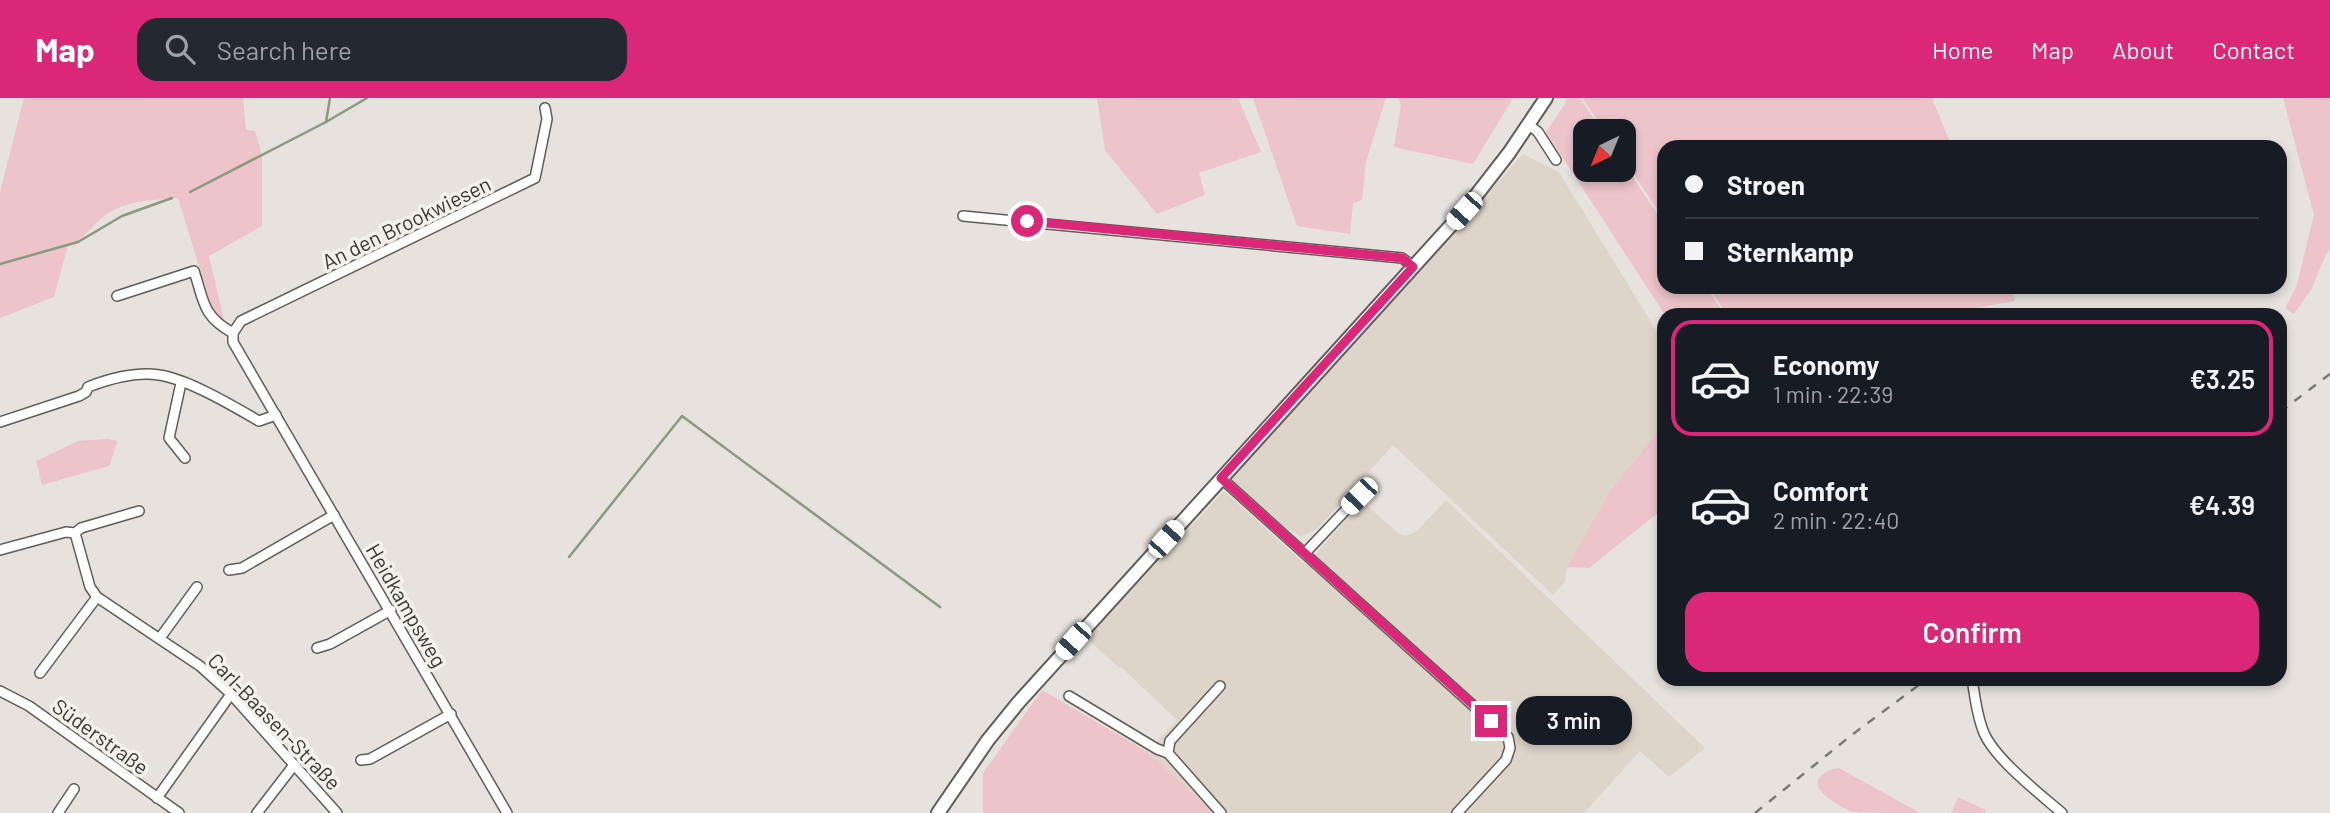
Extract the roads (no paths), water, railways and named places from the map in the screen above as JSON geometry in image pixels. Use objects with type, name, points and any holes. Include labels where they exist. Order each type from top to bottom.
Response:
[{"type":"main road","points":[[938,813],[1006,717],[1464,211],[1546,98]]},
{"type":"street","name":"An den Brookwiesen","points":[[233,332],[241,321],[535,178],[547,119],[545,108]]},
{"type":"street","points":[[1529,125],[1538,132],[1556,160]]},
{"type":"street","points":[[963,216],[1402,258],[1413,267]]},
{"type":"street","points":[[117,296],[194,271],[208,314],[218,325],[233,332]]},
{"type":"street","name":"Heidkampsweg","points":[[233,332],[233,342],[451,713],[506,813]]},
{"type":"street","points":[[0,422],[79,396],[86,392],[88,387],[107,381],[132,376],[159,375],[214,396],[259,421],[276,415]]},
{"type":"street","points":[[181,383],[169,438],[185,458]]},
{"type":"street","points":[[1221,478],[1508,737],[1510,748],[1506,760],[1457,813]]},
{"type":"street","points":[[1305,553],[1359,496]]},
{"type":"street","points":[[0,550],[66,532],[75,533],[81,528],[139,511]]},
{"type":"street","points":[[229,569],[242,568],[334,515]]},
{"type":"street","points":[[40,673],[97,597],[90,587],[75,533]]},
{"type":"street","points":[[160,638],[197,587]]},
{"type":"street","name":"Carl-Baasen-Straße","points":[[97,597],[200,666],[231,694],[337,813]]},
{"type":"street","points":[[317,648],[330,644],[391,610]]},
{"type":"street","points":[[1168,753],[1170,741],[1220,686]]},
{"type":"street","points":[[1973,686],[1981,725],[1989,743],[2020,776],[2062,813]]},
{"type":"street","name":"Süderstraße","points":[[0,691],[29,706],[179,813]]},
{"type":"street","points":[[157,798],[231,694]]},
{"type":"street","points":[[1069,696],[1168,753],[1221,813]]},
{"type":"street","points":[[361,760],[370,759],[451,713]]},
{"type":"street","points":[[257,813],[295,765]]},
{"type":"street","points":[[58,813],[74,789]]},
{"type":"waterway","points":[[330,98],[326,122],[367,98]]},
{"type":"waterway","points":[[190,192],[326,122]]},
{"type":"waterway","points":[[0,264],[78,242],[122,216],[172,198]]},
{"type":"waterway","points":[[569,557],[682,416],[940,607]]},
{"type":"railway","points":[[2287,407],[2330,374]]},
{"type":"railway","points":[[1755,813],[1918,686]]}]
